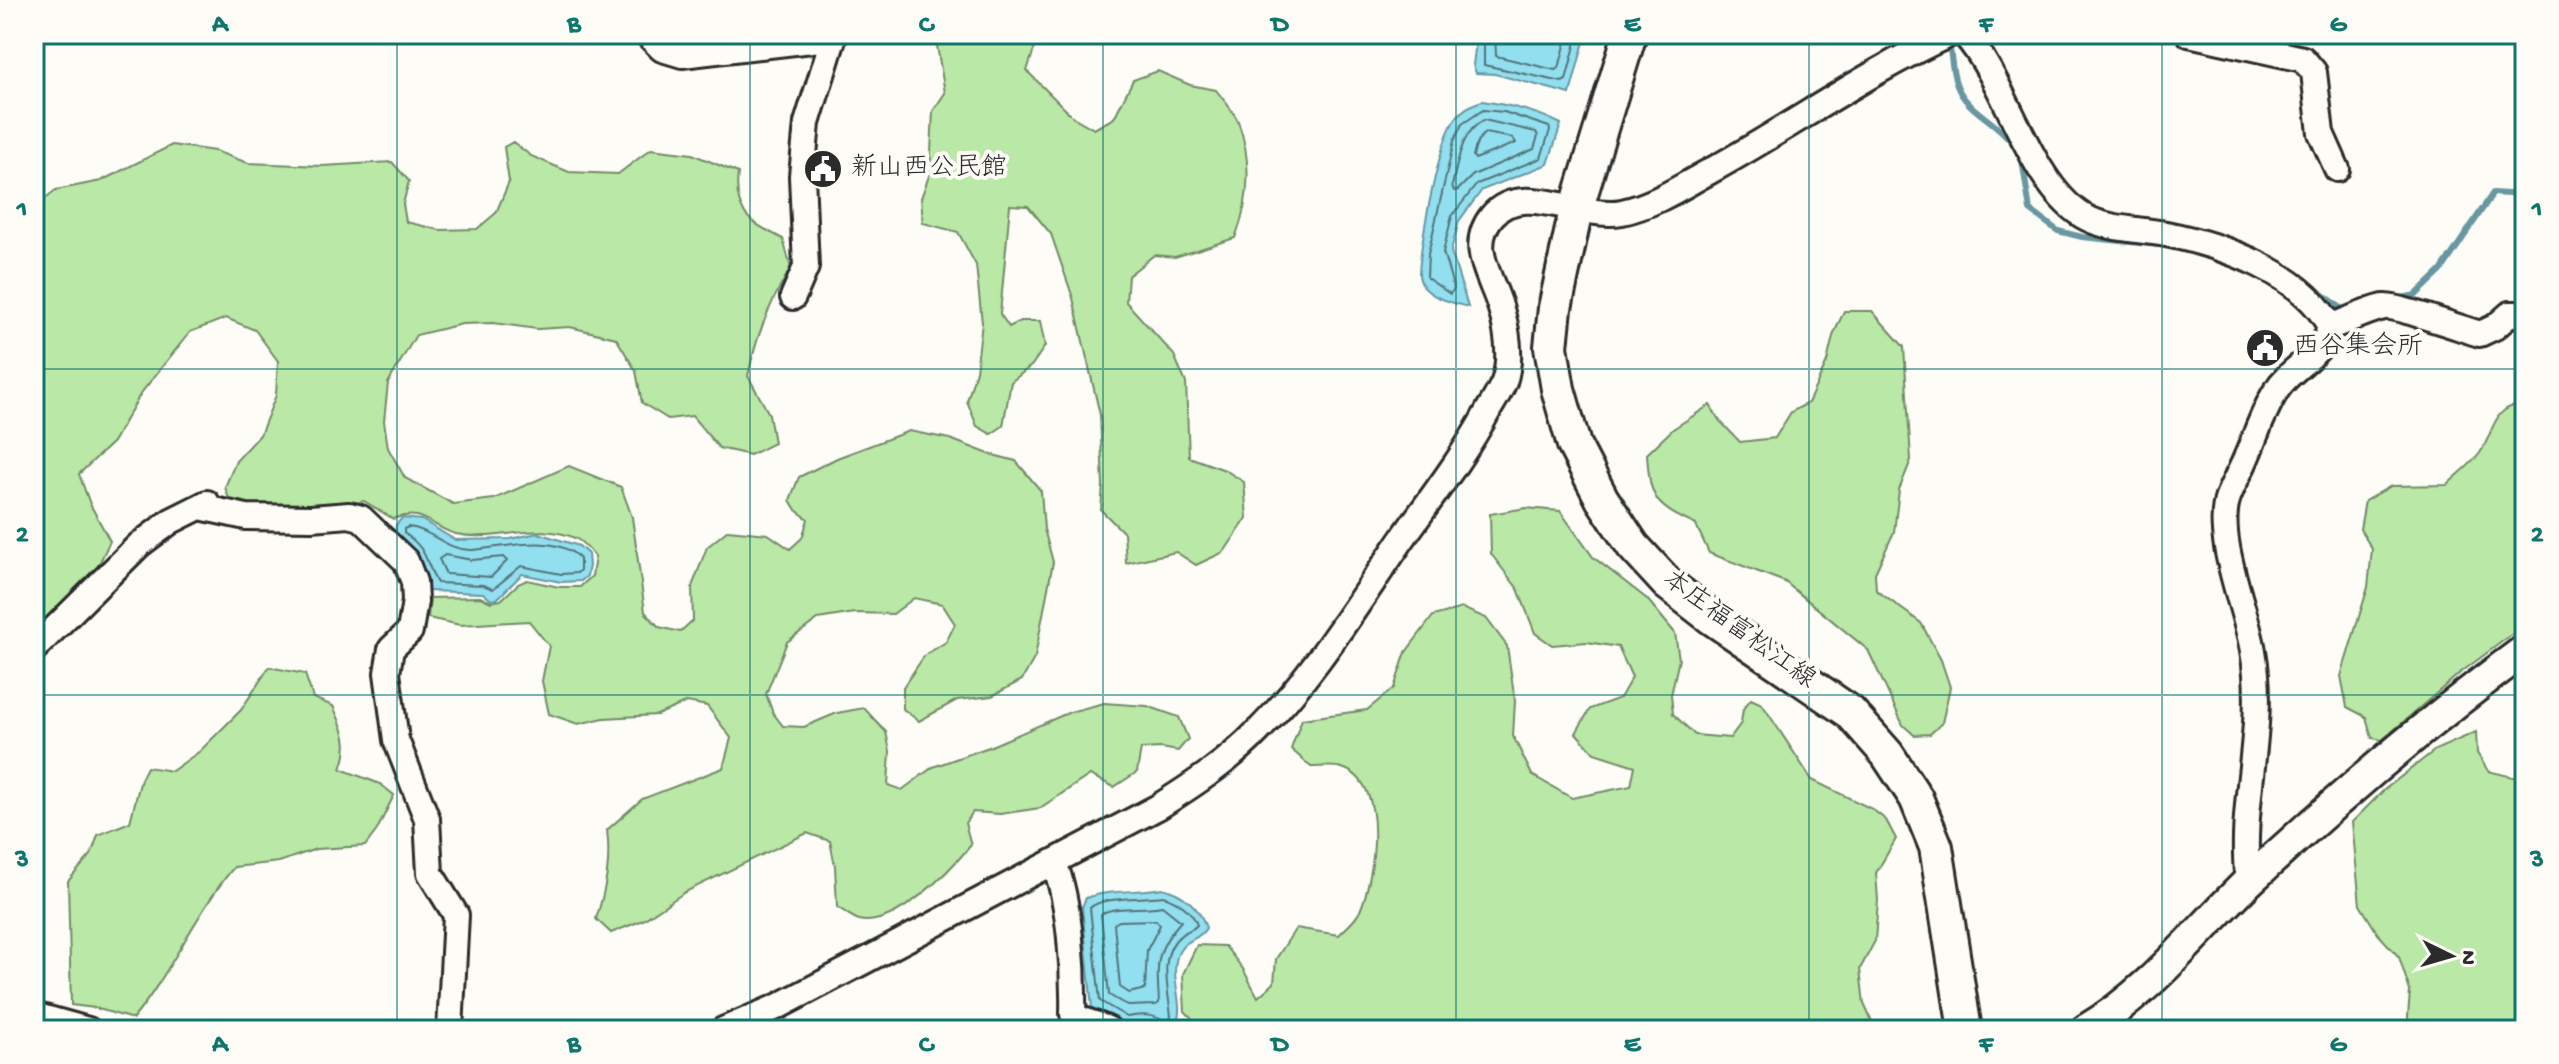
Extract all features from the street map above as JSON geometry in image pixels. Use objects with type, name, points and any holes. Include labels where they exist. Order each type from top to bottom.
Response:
[{"type":"main road","name":"本庄福富松江線","points":[[1630,34],[1576,210],[1555,308],[1551,347],[1558,389],[1574,445],[1602,499],[1633,546],[1667,583],[1712,618],[1850,712],[1887,754],[1916,798],[1936,847],[1965,1030]]},
{"type":"street","points":[[647,34],[662,49],[682,55],[834,35],[807,123],[802,176],[806,267],[793,297]]},
{"type":"street","points":[[723,1030],[779,1006],[1158,807],[1201,780],[1256,733],[1293,692],[1471,443],[1504,382],[1510,352],[1501,308],[1485,271],[1480,249],[1484,230],[1493,214],[1509,203],[1530,199],[1576,210],[1621,213],[1660,199],[1950,34]]},
{"type":"street","points":[[1964,34],[1979,53],[2049,180],[2075,210],[2098,222],[2167,234],[2264,267],[2286,279],[2306,296],[2330,327],[2326,340],[2277,388],[2228,497],[2223,518],[2230,560],[2254,653],[2258,689],[2246,819],[2248,882]]},
{"type":"street","points":[[2189,34],[2303,59],[2310,64],[2314,72],[2321,133],[2337,169]]},
{"type":"street","points":[[2330,327],[2384,307],[2394,307],[2480,334],[2495,327],[2510,314],[2525,314]]},
{"type":"street","points":[[34,649],[139,545],[171,521],[204,505],[246,517],[311,518],[334,514],[361,518],[406,561],[414,582],[415,601],[410,631],[391,649],[387,673],[396,740],[427,819],[430,873],[456,915],[450,1030]]},
{"type":"street","points":[[2086,1030],[2116,1013],[2161,973],[2248,882],[2347,793],[2525,650]]},
{"type":"street","points":[[1054,863],[1062,882],[1074,989],[1069,1022],[1080,1020],[1109,1030]]},
{"type":"street","points":[[34,1015],[88,1030]]},
{"type":"green space","points":[[935,34],[1039,34],[1027,71],[1073,117],[1094,129],[1114,118],[1133,80],[1158,71],[1190,85],[1216,90],[1236,117],[1246,150],[1247,180],[1244,209],[1235,238],[1175,257],[1154,255],[1128,276],[1126,302],[1174,355],[1186,383],[1189,457],[1225,470],[1244,482],[1247,518],[1224,552],[1196,565],[1176,552],[1126,563],[1124,533],[1101,510],[1100,415],[1073,298],[1051,234],[1028,206],[1010,205],[1000,314],[1009,327],[1021,321],[1040,321],[1045,346],[1032,365],[1011,382],[1003,426],[991,434],[977,426],[967,401],[976,371],[982,323],[976,265],[958,232],[923,223],[921,198],[930,173],[933,111],[945,93]]},
{"type":"green space","points":[[513,142],[531,156],[569,172],[618,174],[651,149],[692,154],[738,173],[741,207],[753,221],[783,239],[791,268],[764,320],[748,376],[769,414],[774,443],[750,455],[719,448],[692,416],[668,419],[642,403],[636,371],[616,338],[570,327],[537,329],[493,323],[462,324],[416,335],[388,383],[384,421],[388,448],[405,478],[453,504],[494,499],[569,466],[621,487],[632,517],[645,612],[659,627],[680,632],[693,620],[692,587],[707,547],[728,530],[768,534],[790,549],[802,538],[808,519],[796,510],[790,500],[799,477],[837,458],[909,431],[950,439],[1016,461],[1041,491],[1044,529],[1053,562],[1035,657],[1022,680],[992,696],[957,700],[919,721],[903,709],[903,687],[925,655],[946,642],[955,624],[942,604],[914,598],[893,614],[855,613],[818,619],[787,642],[766,694],[773,713],[783,726],[804,727],[837,713],[864,708],[886,732],[890,751],[888,785],[902,790],[933,767],[1070,712],[1104,703],[1147,706],[1179,717],[1188,739],[1178,751],[1141,749],[1137,772],[1114,787],[1090,775],[1040,808],[1000,814],[973,812],[965,823],[971,845],[921,895],[889,915],[859,920],[837,907],[830,841],[807,833],[685,892],[643,920],[611,933],[596,919],[607,875],[607,830],[642,799],[723,768],[731,738],[707,706],[687,702],[657,715],[604,718],[578,724],[549,714],[542,681],[549,646],[529,621],[460,625],[428,618],[430,598],[480,597],[491,602],[501,600],[527,580],[559,587],[580,587],[592,576],[595,557],[577,539],[547,531],[487,536],[456,534],[412,515],[393,519],[364,501],[320,510],[232,508],[225,487],[236,461],[260,435],[276,395],[278,361],[255,330],[226,318],[190,332],[141,393],[113,442],[79,474],[90,504],[110,541],[89,585],[34,627],[34,207],[56,190],[101,181],[172,145],[215,151],[248,163],[322,166],[392,162],[409,181],[403,204],[406,222],[440,230],[477,229],[496,213],[509,182],[504,147]]},
{"type":"green space","points":[[1844,311],[1872,311],[1904,347],[1911,460],[1899,490],[1894,532],[1875,573],[1876,590],[1921,623],[1941,660],[1950,687],[1942,723],[1930,734],[1914,735],[1903,725],[1868,650],[1785,582],[1709,553],[1696,525],[1663,506],[1657,500],[1650,482],[1647,454],[1673,429],[1710,405],[1719,420],[1740,442],[1775,438],[1791,412],[1808,403],[1827,362],[1833,336]]},
{"type":"green space","points":[[2525,402],[2525,599],[2515,632],[2460,673],[2382,740],[2372,738],[2366,717],[2347,707],[2341,676],[2368,587],[2372,549],[2360,529],[2365,501],[2391,486],[2447,485],[2480,453],[2500,415],[2514,405]]},
{"type":"green space","points":[[1526,508],[1560,511],[1593,557],[1647,599],[1675,633],[1679,659],[1671,695],[1673,714],[1695,735],[1730,738],[1741,723],[1743,709],[1751,699],[1762,704],[1812,780],[1872,809],[1886,820],[1896,839],[1876,873],[1875,941],[1860,969],[1864,1004],[1876,1030],[1203,1030],[1185,1011],[1183,974],[1197,945],[1225,946],[1243,969],[1258,997],[1274,983],[1276,959],[1296,928],[1339,935],[1358,914],[1370,877],[1373,855],[1372,811],[1367,792],[1357,777],[1342,768],[1311,767],[1291,749],[1302,719],[1367,710],[1394,688],[1406,652],[1433,616],[1462,608],[1486,618],[1507,646],[1515,701],[1513,736],[1532,775],[1572,798],[1631,786],[1635,766],[1594,753],[1576,733],[1590,709],[1620,698],[1632,677],[1618,647],[1587,642],[1552,645],[1535,633],[1518,589],[1491,554],[1490,514]]},
{"type":"green space","points":[[269,667],[305,674],[313,698],[333,706],[340,722],[346,744],[341,769],[380,784],[394,795],[377,830],[365,846],[316,849],[279,862],[234,867],[133,1019],[71,1005],[68,881],[91,855],[98,835],[130,822],[147,767],[172,771],[200,751],[241,710]]},
{"type":"green space","points":[[2476,732],[2477,753],[2488,771],[2525,780],[2525,1030],[2407,1030],[2410,991],[2399,957],[2378,934],[2360,905],[2352,822],[2384,790],[2435,750]]},
{"type":"water","points":[[1477,34],[1586,34],[1570,94],[1495,74],[1476,73],[1473,65]]},
{"type":"water","points":[[1482,101],[1523,109],[1561,124],[1548,164],[1482,190],[1459,221],[1451,251],[1468,307],[1430,293],[1420,281],[1419,273],[1432,192],[1449,130],[1461,112]]},
{"type":"water","points":[[402,518],[422,520],[455,540],[510,539],[538,533],[579,546],[588,554],[587,576],[581,581],[561,582],[522,574],[497,599],[491,600],[483,593],[427,591],[418,560],[409,547],[395,537],[396,525]]},
{"type":"water","points":[[1162,888],[1190,902],[1206,928],[1183,946],[1177,957],[1175,976],[1179,1014],[1172,1030],[1139,1022],[1127,1026],[1092,1008],[1082,907],[1086,898],[1095,895]]},
{"type":"waterway","points":[[1949,43],[1957,87],[1965,100],[2003,133],[2017,150]]},
{"type":"waterway","points":[[2022,160],[2030,210],[2058,231],[2082,237],[2160,245]]},
{"type":"waterway","points":[[2397,299],[2416,295],[2441,271],[2493,193],[2525,195]]},
{"type":"waterway","points":[[2284,266],[2342,309],[2351,309]]},
{"type":"place","name":"新山西公民館","points":[[823,169]]},
{"type":"place","name":"西谷集会所","points":[[2265,348]]}]
